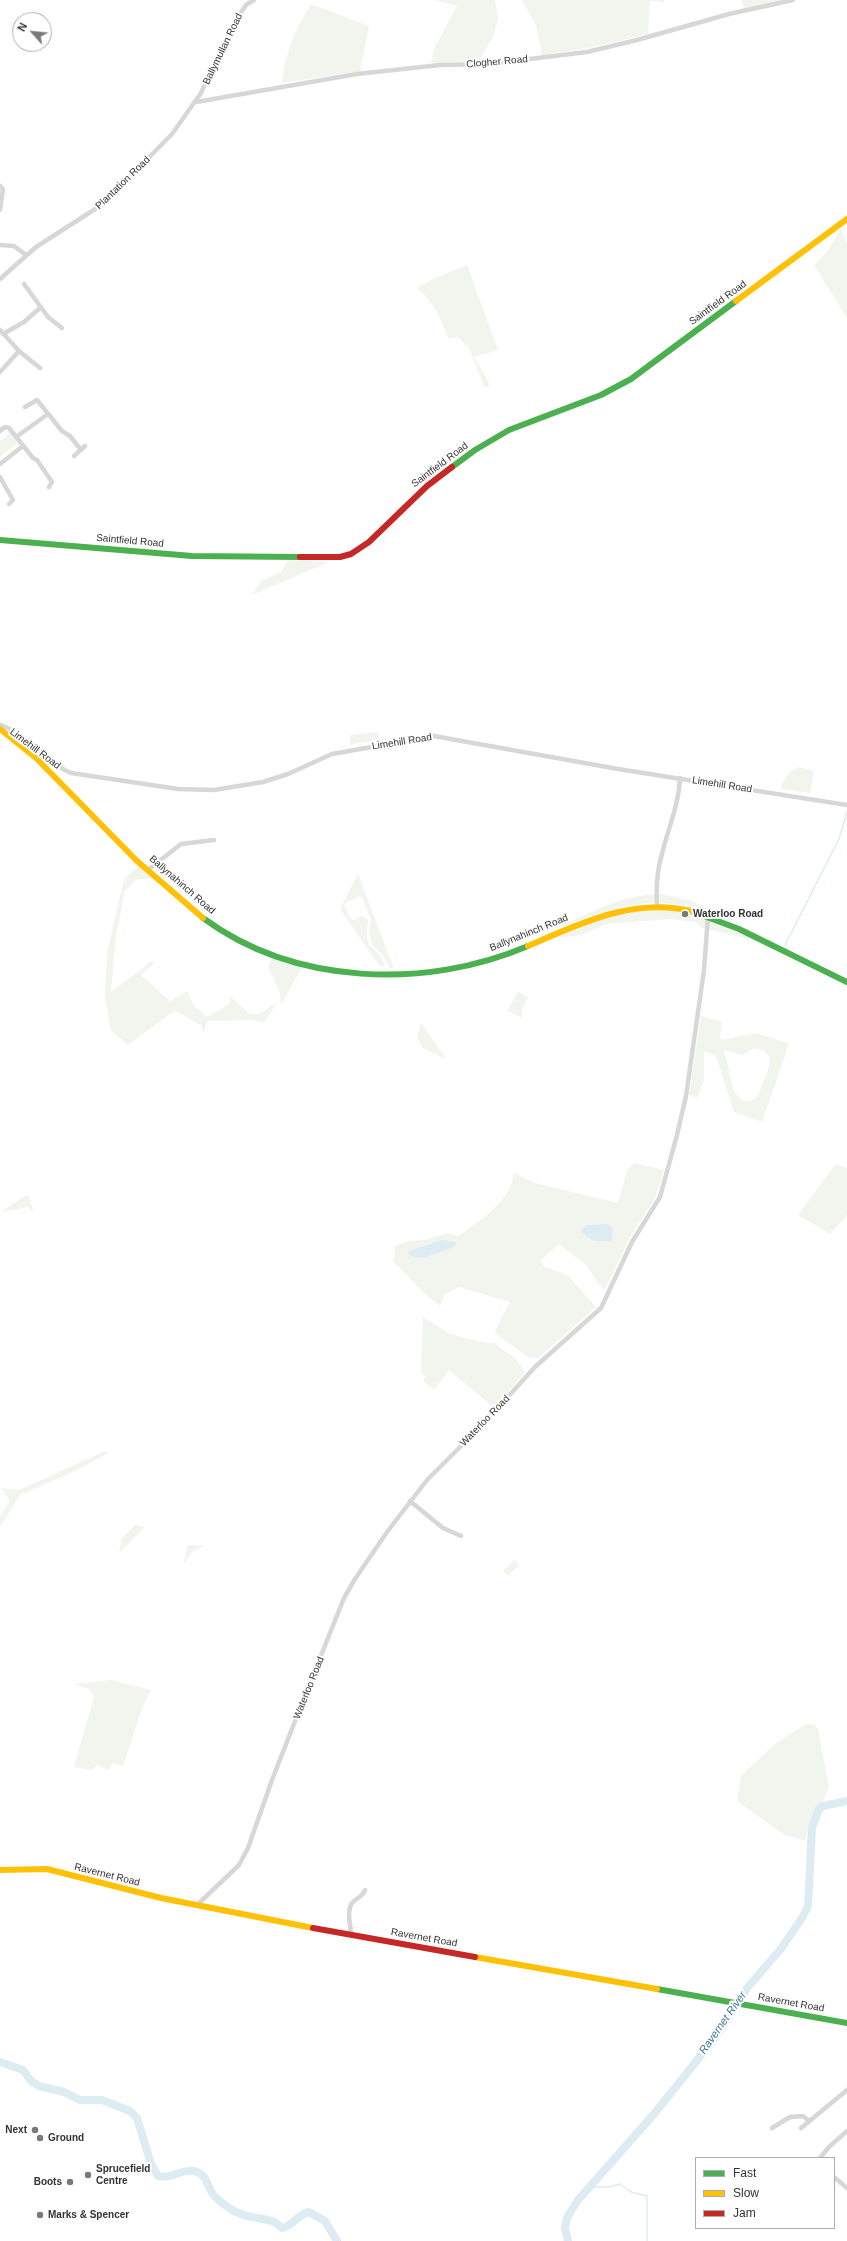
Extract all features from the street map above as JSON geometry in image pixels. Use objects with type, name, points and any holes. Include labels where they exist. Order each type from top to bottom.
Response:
[{"type":"street","name":"Ballymullan Road","points":[[196,102],[235,21],[246,5],[254,0]]},
{"type":"street","name":"Clogher Road","points":[[196,102],[357,74],[440,65],[488,64],[587,52],[637,40],[729,14],[793,0]]},
{"type":"street","name":"Plantation Road","points":[[0,279],[26,255],[95,210],[114,194],[172,134],[196,102]]},
{"type":"street","points":[[0,186],[4,189],[0,210]]},
{"type":"street","name":"Saintfield Road","points":[[0,540],[192,556],[327,558],[351,554],[369,542],[427,486],[475,450],[509,430],[600,395],[631,379],[847,219]]},
{"type":"street","points":[[0,245],[14,246],[26,255]]},
{"type":"street","points":[[24,284],[55,324],[62,328]]},
{"type":"street","points":[[40,368],[33,365],[2,332],[24,322],[41,307]]},
{"type":"street","points":[[0,372],[19,351]]},
{"type":"street","points":[[25,407],[37,400],[81,450]]},
{"type":"street","points":[[16,437],[48,414]]},
{"type":"street","points":[[0,431],[7,427],[37,460],[55,482],[49,487]]},
{"type":"street","points":[[0,464],[24,446]]},
{"type":"street","points":[[74,456],[85,446]]},
{"type":"street","points":[[0,477],[8,488],[13,501]]},
{"type":"street","name":"Limehill Road","points":[[0,725],[22,736],[51,762],[71,773],[178,789],[214,790],[263,782],[288,774],[332,754],[434,736],[847,805]]},
{"type":"street","name":"Ballynahinch Road","points":[[0,729],[35,757],[148,870],[196,913],[241,943],[272,956],[307,965],[365,973],[431,971],[476,964],[507,955],[600,916],[620,911],[657,906],[688,910],[708,916],[847,982]]},
{"type":"street","points":[[657,906],[657,888],[662,854],[679,801],[680,778]]},
{"type":"street","points":[[148,870],[181,844],[214,840]]},
{"type":"street","name":"Waterloo Road","points":[[196,1906],[244,1858],[272,1780],[344,1598],[387,1532],[427,1480],[486,1421],[535,1367],[601,1308],[632,1242],[660,1197],[678,1135],[686,1096],[704,970],[708,916]]},
{"type":"street","points":[[410,1501],[443,1528],[461,1536]]},
{"type":"street","name":"Ravernet Road","points":[[0,1870],[34,1868],[47,1869],[196,1906],[847,2024]]},
{"type":"street","points":[[351,1935],[349,1909],[353,1902],[362,1895],[365,1890]]},
{"type":"street","points":[[801,2128],[847,2090]]},
{"type":"street","points":[[772,2128],[790,2117],[803,2116],[810,2121]]},
{"type":"street","points":[[821,2157],[829,2147],[847,2131]]},
{"type":"street","points":[[835,2178],[847,2188]]},
{"type":"shaded area","points":[[435,0],[495,0],[498,19],[494,35],[479,61],[432,63],[433,51],[457,6]]},
{"type":"shaded area","points":[[522,0],[664,0],[664,2],[650,1],[648,34],[588,48],[542,55],[536,25]]},
{"type":"shaded area","points":[[742,0],[781,0],[781,1],[744,9]]},
{"type":"shaded area","points":[[311,4],[369,26],[360,71],[282,83],[288,52],[300,23]]},
{"type":"shaded area","points":[[841,229],[847,243],[847,318],[814,265],[826,253]]},
{"type":"shaded area","points":[[467,265],[498,350],[474,357],[490,385],[485,388],[469,348],[458,337],[449,339],[440,318],[432,305],[417,288],[437,277]]},
{"type":"shaded area","points":[[10,433],[17,443],[0,457],[0,441]]},
{"type":"shaded area","points":[[288,560],[329,562],[252,595],[261,581],[281,572]]},
{"type":"shaded area","points":[[379,732],[377,740],[350,745],[350,735]]},
{"type":"shaded area","points":[[799,767],[814,772],[810,793],[781,789],[787,776]]},
{"type":"shaded area","points":[[139,866],[151,878],[136,880],[125,891],[116,936],[111,992],[152,961],[154,963],[141,975],[170,1001],[187,991],[194,1006],[208,1017],[229,1004],[230,996],[250,1014],[259,1014],[277,1002],[264,1023],[253,1020],[207,1021],[204,1033],[201,1025],[174,1011],[128,1045],[111,1031],[105,997],[107,953],[124,879]]},
{"type":"shaded area","points":[[358,874],[394,969],[390,968],[382,954],[372,945],[369,930],[371,920],[362,897],[358,896],[353,900],[349,900],[344,905],[349,916],[353,920],[362,916],[368,920],[367,939],[371,947],[378,953],[385,965],[383,967],[380,967],[340,909]]},
{"type":"shaded area","points":[[660,894],[689,900],[738,922],[683,906],[649,903],[613,909],[555,929],[593,911],[619,901],[646,895]]},
{"type":"shaded area","points":[[660,909],[686,913],[710,920],[758,941],[703,928],[695,922],[671,919],[606,924],[581,935],[558,938],[607,918],[633,912]]},
{"type":"shaded area","points":[[272,958],[302,967],[281,1005],[280,993],[268,967]]},
{"type":"shaded area","points":[[518,992],[528,997],[521,1011],[523,1018],[507,1011]]},
{"type":"shaded area","points":[[701,1016],[722,1022],[720,1037],[722,1040],[757,1033],[789,1044],[762,1122],[734,1112],[716,1056],[704,1051],[704,1081],[697,1098],[689,1095]],"holes":[[[754,1048],[764,1050],[770,1058],[770,1062],[759,1093],[756,1098],[750,1101],[743,1100],[734,1090],[724,1054],[725,1050],[742,1055]]]},
{"type":"shaded area","points":[[421,1023],[446,1059],[423,1048],[417,1038]]},
{"type":"shaded area","points":[[634,1163],[664,1170],[655,1198],[631,1235],[604,1291],[586,1265],[559,1244],[541,1260],[544,1267],[567,1275],[596,1307],[538,1358],[528,1357],[497,1335],[495,1330],[510,1302],[459,1287],[445,1294],[440,1306],[422,1291],[394,1262],[395,1246],[410,1241],[424,1240],[448,1233],[458,1236],[476,1224],[501,1201],[507,1193],[512,1183],[514,1173],[535,1183],[618,1203],[627,1171]],"holes":[[[608,1224],[613,1229],[612,1241],[603,1243],[584,1235],[585,1225]]]},
{"type":"shaded area","points":[[835,1165],[847,1168],[847,1215],[830,1234],[798,1215]]},
{"type":"shaded area","points":[[28,1194],[34,1212],[28,1207],[1,1212]]},
{"type":"shaded area","points":[[608,1224],[613,1229],[612,1241],[603,1242],[591,1239],[581,1231],[586,1225]]},
{"type":"shaded area","points":[[442,1240],[455,1242],[456,1246],[426,1257],[418,1258],[408,1254],[409,1251]]},
{"type":"shaded area","points":[[423,1317],[450,1334],[480,1342],[494,1343],[515,1358],[525,1372],[494,1408],[449,1370],[434,1390],[423,1381],[426,1377],[421,1373]]},
{"type":"shaded area","points":[[105,1451],[107,1454],[75,1471],[20,1495],[0,1527],[0,1516],[10,1501],[1,1488],[19,1490]]},
{"type":"shaded area","points":[[135,1525],[145,1527],[119,1553],[122,1538]]},
{"type":"shaded area","points":[[188,1545],[205,1545],[192,1552],[183,1565]]},
{"type":"shaded area","points":[[514,1560],[519,1565],[508,1576],[503,1571]]},
{"type":"shaded area","points":[[111,1680],[151,1690],[142,1708],[123,1766],[113,1763],[108,1770],[97,1765],[92,1770],[74,1767],[94,1697],[89,1689],[74,1684]]},
{"type":"shaded area","points":[[806,1724],[814,1724],[818,1729],[829,1787],[824,1799],[811,1819],[805,1840],[802,1840],[783,1834],[737,1801],[741,1776],[775,1744]]},
{"type":"waterway","points":[[785,945],[839,839],[847,812]]},
{"type":"waterway","name":"Ravernet River","points":[[568,2241],[565,2228],[567,2218],[578,2200],[654,2114],[691,2068],[719,2032],[748,1987],[780,1950],[802,1918],[808,1906],[812,1828],[819,1809],[823,1806],[847,1801]]},
{"type":"waterway","name":"Ravernet River","points":[[0,2062],[23,2070],[31,2081],[39,2086],[64,2092],[80,2100],[102,2100],[130,2111],[137,2118],[151,2164],[158,2176],[163,2177],[187,2171],[200,2173],[204,2177],[214,2196],[229,2208],[244,2215],[276,2223],[282,2228],[309,2212],[325,2221],[337,2241]]},
{"type":"waterway","points":[[590,2187],[609,2187],[620,2184],[631,2192],[647,2196],[647,2241]]},
{"type":"traffic: fast","points":[[452,467],[475,450],[509,430],[601,395],[631,379],[736,301]]},
{"type":"traffic: fast","points":[[0,540],[192,556],[300,557]]},
{"type":"traffic: fast","points":[[691,911],[739,929],[847,982]]},
{"type":"traffic: fast","points":[[203,918],[239,940],[278,957],[319,968],[361,974],[404,974],[447,970],[488,960],[528,946]]},
{"type":"traffic: fast","points":[[657,1989],[847,2023]]},
{"type":"traffic: slow","points":[[736,301],[847,219]]},
{"type":"traffic: slow","points":[[0,729],[36,758],[137,861],[203,918]]},
{"type":"traffic: slow","points":[[528,946],[567,929],[607,915],[627,910],[648,907],[691,911]]},
{"type":"traffic: slow","points":[[0,1870],[47,1869],[161,1898],[313,1928]]},
{"type":"traffic: slow","points":[[475,1957],[657,1989]]},
{"type":"traffic: jam","points":[[300,557],[340,557],[351,554],[369,542],[427,486],[452,467]]},
{"type":"traffic: jam","points":[[313,1928],[475,1957]]},
{"type":"place","name":"Waterloo Road","points":[[685,914]]},
{"type":"place","name":"Next","points":[[35,2130]]},
{"type":"place","name":"Ground","points":[[40,2138]]},
{"type":"place","name":"Sprucefield Centre","points":[[88,2175]]},
{"type":"place","name":"Boots","points":[[70,2182]]},
{"type":"place","name":"Marks & Spencer","points":[[40,2215]]}]
